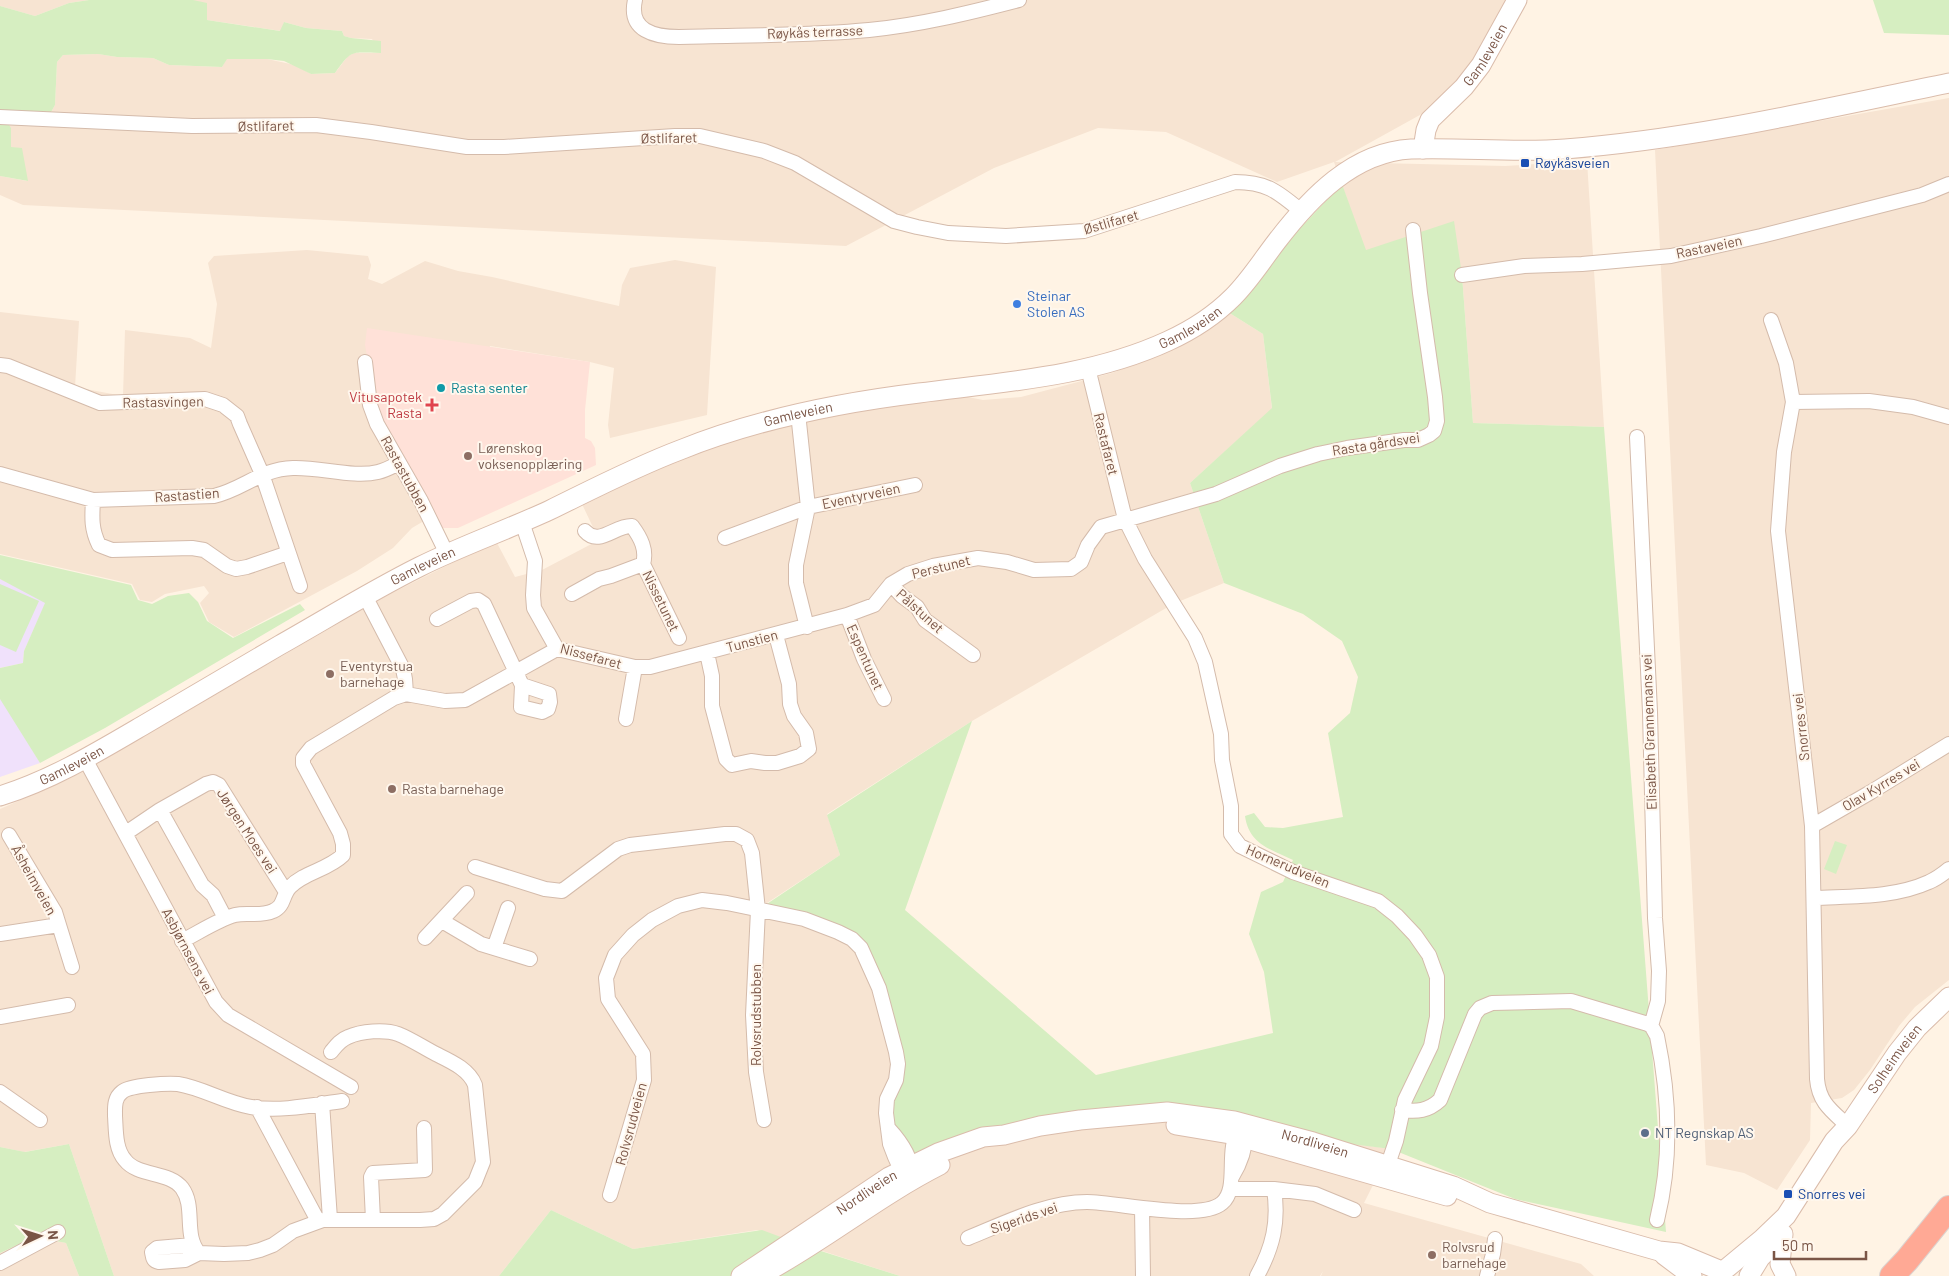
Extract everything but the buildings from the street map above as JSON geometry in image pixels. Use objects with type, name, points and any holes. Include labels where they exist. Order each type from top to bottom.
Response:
[{"type":"highway","points":[[1892,1276],[1949,1208]]},
{"type":"main road","name":"Gamleveien","points":[[0,796],[38,782],[86,758],[365,596],[447,554],[522,522],[622,474],[682,449],[737,429],[798,413],[872,399],[1022,381],[1088,368],[1150,349],[1180,335],[1206,319],[1240,290],[1301,211],[1334,180],[1367,159],[1392,151],[1424,148],[1426,130],[1430,120],[1464,87],[1481,65],[1517,0]]},
{"type":"main road","points":[[1424,148],[1536,151],[1615,144],[1740,124],[1949,83]]},
{"type":"main road","name":"Solheimveien","points":[[1719,1271],[1786,1216],[1834,1140],[1848,1126],[1907,1040],[1949,997]]},
{"type":"main road","name":"Nordliveien","points":[[741,1276],[790,1242],[909,1171],[1004,1135],[1060,1123],[1167,1112],[1184,1113],[1241,1132],[1386,1172],[1453,1186],[1490,1202],[1658,1251],[1678,1253],[1719,1271],[1737,1269],[1747,1276]]},
{"type":"main road","name":"Solheimveien","points":[[1747,1276],[1760,1258],[1801,1213],[1843,1145],[1848,1126]]},
{"type":"main road","name":"Nordliveien","points":[[758,1276],[797,1254],[909,1171]]},
{"type":"main road","points":[[1783,1234],[1780,1264],[1786,1276]]},
{"type":"main road","name":"Nordliveien","points":[[1658,1251],[1692,1276]]},
{"type":"street","name":"Røykås terrasse","points":[[634,0],[633,10],[635,18],[643,29],[655,35],[679,37],[870,30],[930,21],[1018,0]]},
{"type":"street","name":"Østlifaret","points":[[0,117],[192,126],[316,125],[467,147],[504,147],[700,136],[734,142],[795,163],[894,221],[917,228],[948,233],[1006,236],[1084,231],[1235,182],[1252,182],[1269,187],[1301,211]]},
{"type":"street","name":"Rastaveien","points":[[1462,275],[1524,266],[1582,264],[1670,256],[1761,236],[1922,195],[1949,184]]},
{"type":"street","name":"Rasta gårdsvei","points":[[1125,519],[1154,513],[1216,494],[1280,466],[1318,454],[1356,446],[1418,440],[1434,431],[1437,421],[1435,397],[1413,230]]},
{"type":"street","name":"Snorres vei","points":[[1771,320],[1786,363],[1793,402],[1784,452],[1778,531],[1812,826],[1818,1090],[1824,1103],[1848,1126]]},
{"type":"street","name":"Rastastubben","points":[[365,362],[370,405],[377,424],[447,554]]},
{"type":"street","name":"Rastasvingen","points":[[0,365],[8,366],[100,404],[205,399],[223,405],[237,416],[262,474],[300,586]]},
{"type":"street","name":"Rastafaret","points":[[1088,368],[1125,519]]},
{"type":"street","points":[[1793,402],[1869,401],[1913,407],[1949,417]]},
{"type":"street","name":"Eventyrveien","points":[[798,413],[808,507],[796,566],[796,583],[807,627]]},
{"type":"street","name":"Elisabeth Grannemans vei","points":[[1637,437],[1650,712],[1653,864],[1659,971],[1658,1001],[1651,1026]]},
{"type":"street","name":"Rastastien","points":[[0,474],[93,500],[214,496],[230,492],[272,470],[322,468],[360,474],[378,472],[399,463]]},
{"type":"street","name":"Eventyrveien","points":[[725,538],[808,507],[914,485]]},
{"type":"street","points":[[93,500],[91,520],[93,532],[99,545],[112,550],[192,548],[204,550],[227,566],[236,569],[288,553]]},
{"type":"street","name":"Perstunet","points":[[807,627],[874,605],[891,584],[908,574],[933,566],[978,558],[1007,562],[1034,570],[1071,569],[1082,562],[1088,545],[1101,527],[1125,519]]},
{"type":"street","name":"Hornerudveien","points":[[1125,519],[1145,559],[1195,638],[1205,662],[1221,734],[1222,760],[1231,806],[1231,834],[1240,846],[1293,872],[1378,901],[1397,916],[1415,935],[1429,955],[1436,978],[1437,1017],[1431,1046],[1405,1100],[1396,1141],[1386,1172]]},
{"type":"street","name":"Nissefaret","points":[[522,522],[535,561],[534,608],[556,649],[636,668],[650,667],[702,655]]},
{"type":"street","name":"Nissetunet","points":[[584,531],[589,536],[596,538],[626,526],[632,526],[639,536],[646,554],[643,564],[679,638]]},
{"type":"street","name":"Nissetunet","points":[[572,594],[599,579],[643,564]]},
{"type":"street","name":"Pålstunet","points":[[891,584],[917,608],[925,620],[973,655]]},
{"type":"street","points":[[365,596],[403,669],[406,694]]},
{"type":"street","points":[[437,619],[471,601],[478,600],[484,604],[522,685]]},
{"type":"street","name":"Espentunet","points":[[847,615],[864,659],[884,699]]},
{"type":"street","name":"Tunstien","points":[[702,655],[807,627]]},
{"type":"street","points":[[702,655],[712,676],[712,706],[726,759],[732,765],[751,760],[765,764],[800,756],[810,749],[806,733],[794,716],[790,704],[789,684],[776,635]]},
{"type":"street","points":[[182,940],[225,918],[245,914],[260,915],[273,911],[282,905],[289,887],[299,880],[335,863],[343,855],[340,833],[303,764],[304,754],[311,748],[394,698],[406,694],[445,701],[465,700],[556,649]]},
{"type":"street","points":[[626,719],[636,668]]},
{"type":"street","name":"Olav Kyrres vei","points":[[1812,826],[1949,744]]},
{"type":"street","name":"Asbjørnsens vei","points":[[86,758],[216,1002],[228,1015],[352,1087]]},
{"type":"street","name":"Jørgen Moes vei","points":[[126,833],[160,810],[206,784],[213,782],[219,785],[286,892]]},
{"type":"street","points":[[160,810],[202,885],[213,895],[225,918]]},
{"type":"street","points":[[475,867],[545,889],[562,892],[618,849],[630,845],[736,834],[747,840],[752,853],[758,910]]},
{"type":"street","name":"Åsheimveien","points":[[0,934],[59,925],[55,912],[9,835]]},
{"type":"street","points":[[1814,898],[1878,895],[1909,890],[1931,882],[1949,870]]},
{"type":"street","points":[[425,938],[467,893]]},
{"type":"street","name":"Rolvsrudveien","points":[[610,1195],[644,1080],[643,1054],[608,999],[606,978],[615,955],[633,935],[652,920],[678,906],[702,900],[728,903],[804,919],[830,928],[852,939],[861,948],[879,988],[898,1064],[896,1080],[886,1106],[889,1129],[898,1140],[909,1171]]},
{"type":"street","points":[[494,948],[508,908]]},
{"type":"street","name":"Rolvsrudstubben","points":[[758,910],[753,1015],[756,1072],[764,1120]]},
{"type":"street","points":[[442,921],[481,944],[530,959]]},
{"type":"street","points":[[59,925],[72,967]]},
{"type":"street","points":[[1402,1110],[1417,1112],[1434,1105],[1440,1100],[1475,1014],[1480,1008],[1487,1005],[1505,1002],[1572,1001],[1651,1026],[1658,1042],[1668,1114],[1665,1184],[1657,1220]]},
{"type":"street","points":[[0,1016],[68,1005]]},
{"type":"street","points":[[330,1052],[348,1036],[365,1032],[397,1034],[449,1061],[465,1071],[472,1079],[483,1162],[475,1182],[443,1214],[434,1219],[324,1220],[293,1231],[273,1245],[248,1253],[224,1254],[195,1249],[186,1195],[180,1186],[169,1179],[138,1169],[125,1162],[119,1150],[115,1102],[122,1092],[133,1087],[178,1084],[251,1107],[277,1108],[342,1101]]},
{"type":"street","points":[[0,1092],[40,1120]]},
{"type":"street","points":[[322,1103],[324,1220]]},
{"type":"street","points":[[257,1107],[324,1220]]},
{"type":"street","points":[[373,1220],[371,1177],[373,1173],[426,1170],[424,1128]]},
{"type":"street","points":[[1241,1132],[1231,1160],[1231,1183],[1315,1194],[1354,1210]]},
{"type":"street","name":"Sigerids vei","points":[[968,1238],[1010,1221],[1056,1206],[1087,1202],[1142,1208],[1209,1210],[1223,1202],[1231,1183]]},
{"type":"street","points":[[1257,1276],[1274,1234],[1277,1209],[1274,1189]]},
{"type":"street","points":[[1142,1208],[1143,1276]]},
{"type":"street","points":[[0,1263],[58,1232]]},
{"type":"street","points":[[1487,1276],[1495,1239]]},
{"type":"shaded area","points":[[0,0],[89,0],[69,3],[35,16],[0,6]]},
{"type":"shaded area","points":[[193,0],[1510,0],[1476,63],[1447,100],[1335,162],[1505,166],[1587,161],[1604,427],[1473,423],[1462,275],[1365,250],[1334,162],[1277,182],[1166,132],[1098,128],[994,168],[846,246],[23,205],[0,195],[0,176],[27,181],[11,147],[11,128],[0,122],[0,110],[50,114],[55,105],[57,62],[63,55],[98,54],[117,57],[153,58],[169,65],[222,67],[226,59],[267,59],[295,65],[311,74],[335,73],[348,56],[354,53],[380,53],[372,39],[351,38],[344,36],[342,31],[306,28],[284,22],[281,31],[207,20]]},
{"type":"shaded area","points":[[1949,98],[1949,980],[1915,1007],[1899,1026],[1870,1070],[1854,1090],[1842,1098],[1811,1103],[1810,1140],[1777,1190],[1744,1173],[1706,1165],[1655,150]]},
{"type":"shaded area","points":[[307,250],[368,256],[371,265],[368,279],[382,284],[425,261],[458,271],[619,306],[622,285],[630,268],[675,260],[716,267],[707,415],[610,438],[608,425],[614,368],[590,362],[490,346],[434,515],[412,528],[393,548],[357,571],[234,637],[209,622],[200,603],[209,593],[204,586],[165,594],[152,602],[140,600],[132,584],[0,554],[0,312],[79,321],[75,387],[123,396],[125,330],[190,338],[211,348],[217,304],[208,263],[214,256]]},
{"type":"shaded area","points":[[1228,312],[1263,334],[1272,409],[1190,483],[1224,583],[1173,604],[972,721],[827,814],[840,855],[758,909],[804,919],[861,948],[995,1137],[1174,1118],[1391,1149],[1364,1203],[1581,1264],[1594,1276],[1321,1276],[1323,1271],[1320,1276],[900,1276],[757,1230],[633,1249],[551,1210],[499,1276],[114,1276],[69,1144],[24,1152],[0,1147],[0,809],[73,777],[386,596],[462,558],[497,543],[515,577],[542,570],[599,540],[582,504],[644,473],[698,450],[780,426],[851,412],[963,396],[983,400],[1021,397],[1112,373],[1164,353],[1197,336]]},
{"type":"shaded area","points":[[367,328],[590,362],[585,410],[585,438],[591,441],[595,448],[596,465],[458,528],[442,528],[377,414],[365,345]]},
{"type":"shaded area","points":[[0,579],[46,602],[24,651],[23,663],[0,668]]},
{"type":"shaded area","points":[[0,699],[4,702],[40,763],[0,777]]},
{"type":"shaded area","points":[[35,1237],[66,1243],[79,1276],[0,1276],[0,1253]]},
{"type":"green space","points":[[89,0],[193,0],[207,3],[207,20],[280,31],[284,22],[306,28],[342,31],[344,36],[351,38],[381,41],[381,53],[354,54],[346,59],[335,73],[311,74],[284,61],[267,59],[227,59],[222,67],[169,65],[153,58],[117,57],[98,54],[63,55],[57,62],[55,105],[50,114],[0,110],[0,6],[35,16],[69,3]]},
{"type":"green space","points":[[1873,0],[1949,0],[1949,35],[1884,33]]},
{"type":"green space","points":[[0,122],[7,122],[11,128],[11,147],[22,148],[28,181],[0,176]]},
{"type":"green space","points":[[1342,184],[1366,250],[1454,221],[1462,275],[1473,423],[1604,427],[1666,1232],[1515,1199],[1391,1149],[1239,1130],[1174,1118],[995,1137],[908,1173],[887,1121],[898,1064],[861,948],[838,931],[758,910],[840,855],[827,815],[972,721],[905,910],[1096,1075],[1273,1033],[1264,972],[1249,934],[1261,892],[1283,882],[1293,860],[1269,849],[1256,839],[1247,825],[1245,816],[1254,813],[1265,827],[1283,828],[1343,817],[1328,733],[1350,713],[1358,677],[1342,641],[1303,614],[1224,583],[1190,483],[1272,408],[1263,334],[1228,312],[1288,241]]},
{"type":"green space","points":[[0,555],[131,585],[138,600],[152,604],[168,596],[189,593],[198,602],[207,621],[233,638],[300,604],[305,610],[105,728],[40,763],[0,699],[0,668],[23,663],[24,651],[45,603],[0,579]]},
{"type":"green space","points":[[0,584],[39,601],[16,652],[0,645]]},
{"type":"green space","points":[[1835,841],[1847,845],[1836,874],[1824,869]]},
{"type":"green space","points":[[69,1144],[114,1276],[79,1276],[66,1243],[35,1237],[0,1253],[0,1147],[25,1152]]},
{"type":"green space","points":[[551,1210],[633,1249],[762,1230],[805,1246],[900,1276],[499,1276]]},
{"type":"place","name":"Røykåsveien","points":[[1525,163]]},
{"type":"place","name":"Steinar Stolen AS","points":[[1017,304]]},
{"type":"place","name":"Rasta senter","points":[[441,388]]},
{"type":"place","name":"Vitusapotek Rasta","points":[[432,405]]},
{"type":"place","name":"Lørenskog voksenopplæring","points":[[468,456]]},
{"type":"place","name":"Eventyrstua barnehage","points":[[330,674]]},
{"type":"place","name":"Rasta barnehage","points":[[392,789]]},
{"type":"place","name":"NT Regnskap AS","points":[[1645,1133]]},
{"type":"place","name":"Snorres vei","points":[[1788,1194]]},
{"type":"place","name":"Rolvsrud barnehage","points":[[1432,1255]]}]
